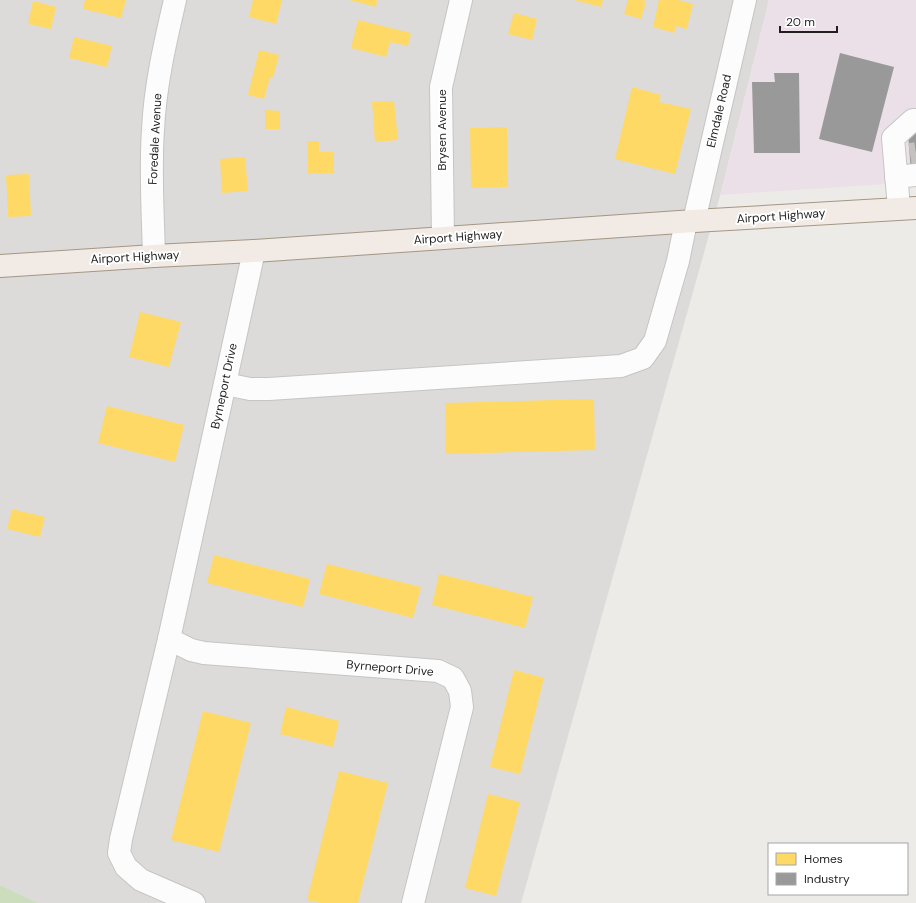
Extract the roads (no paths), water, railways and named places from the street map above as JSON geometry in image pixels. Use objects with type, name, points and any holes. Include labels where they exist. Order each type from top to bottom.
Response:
[{"type":"main road","name":"Airport Highway","points":[[0,266],[254,251],[690,221],[907,208]]},
{"type":"street","name":"Foredale Avenue","points":[[154,256],[152,129],[157,84],[166,38],[176,0]]},
{"type":"street","name":"Brysen Avenue","points":[[443,238],[441,87],[462,0]]},
{"type":"street","name":"Elmdale Road","points":[[225,384],[250,389],[269,389],[620,366],[643,358],[655,341],[690,221],[745,0]]},
{"type":"street","points":[[907,208],[906,176],[902,154],[893,138],[913,120],[916,120]]},
{"type":"street","name":"Byrneport Drive","points":[[194,903],[141,880],[126,867],[119,853],[121,839],[169,639],[254,251]]},
{"type":"street","name":"Byrneport Drive","points":[[169,639],[191,650],[204,653],[438,672],[452,678],[460,691],[462,707],[412,903]]},
{"type":"tunnel","points":[[910,154],[916,153]]}]
